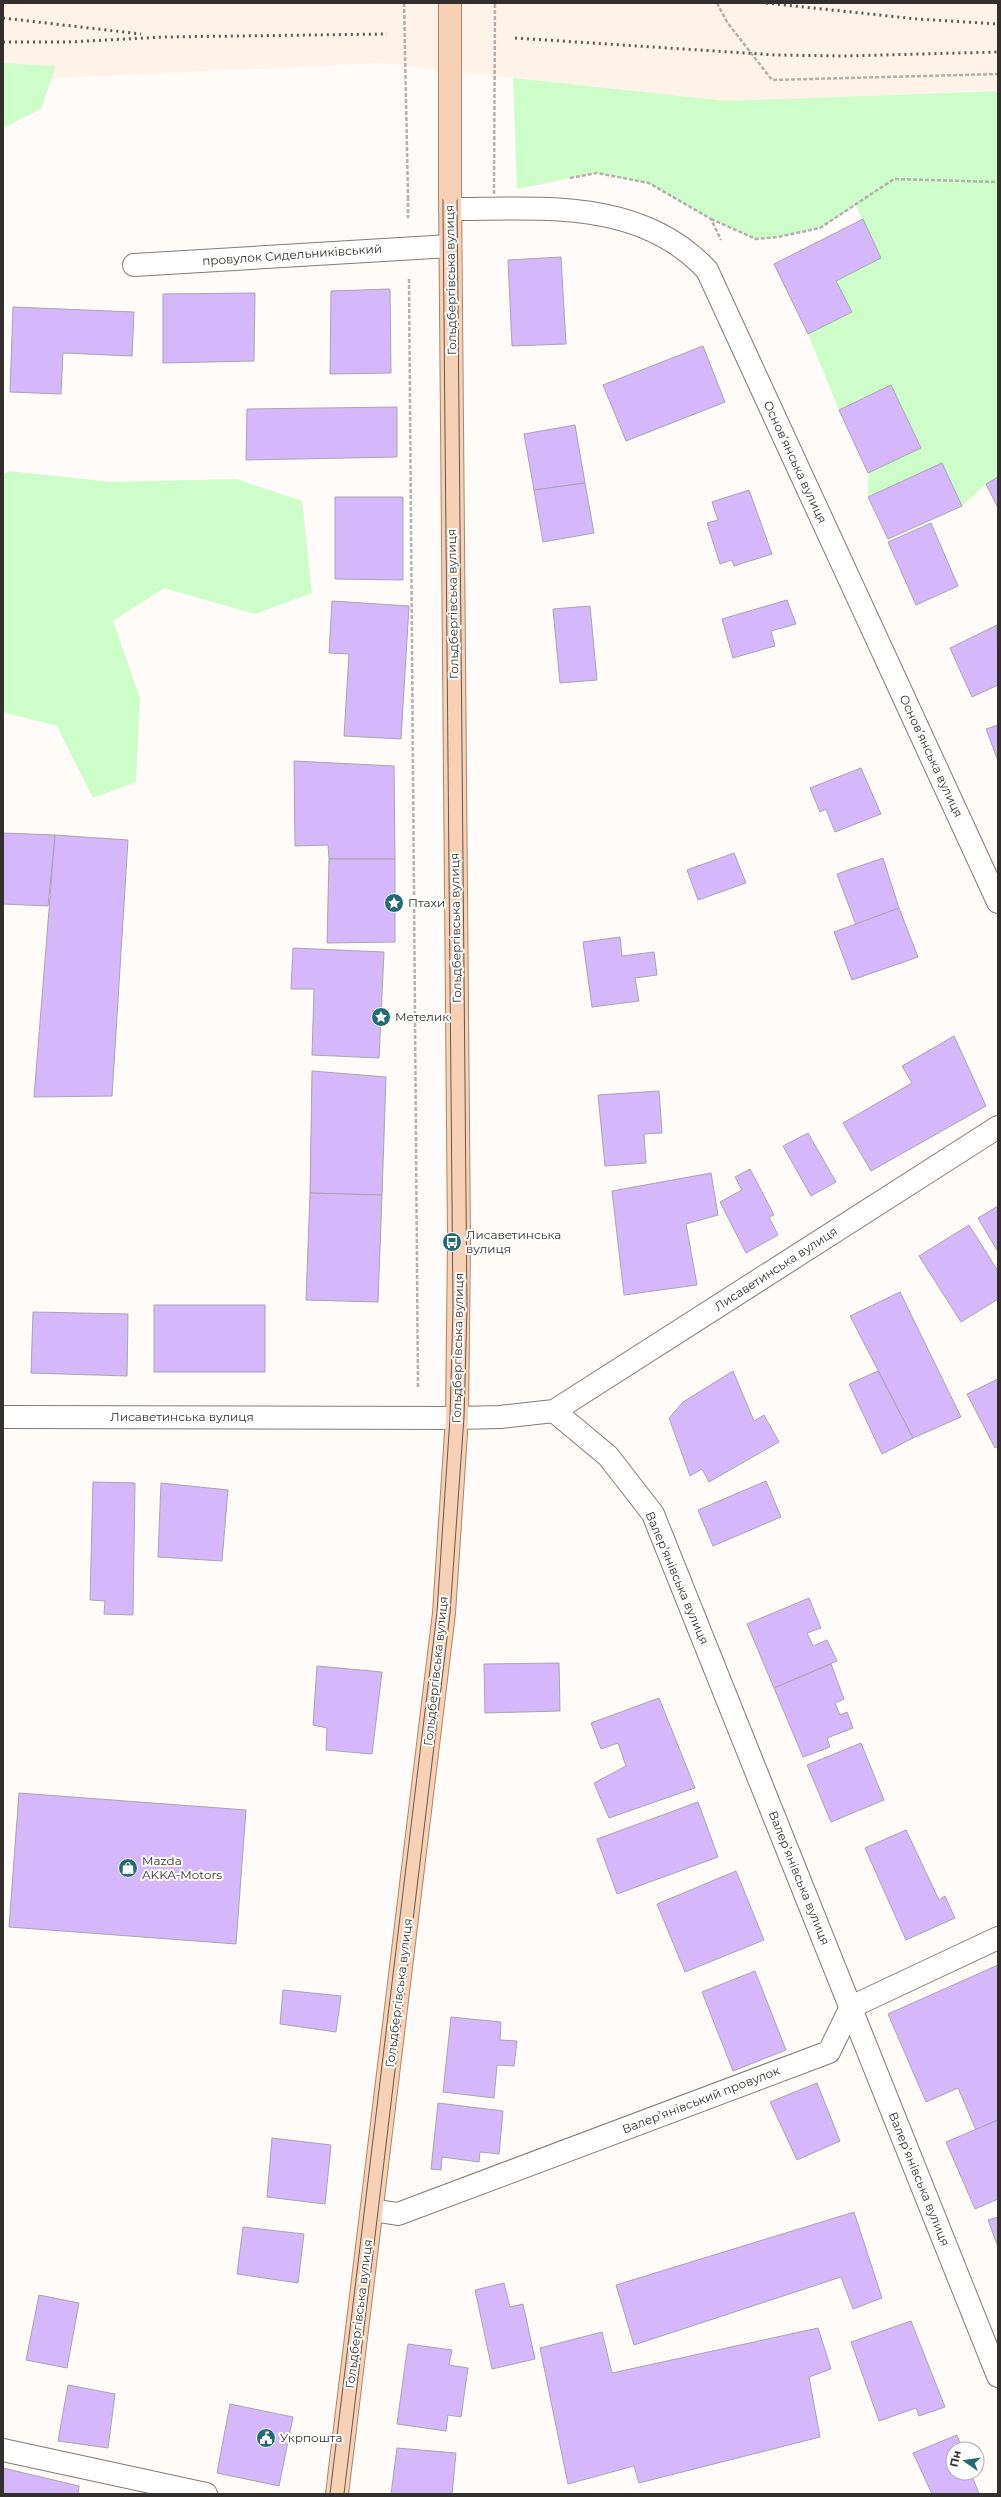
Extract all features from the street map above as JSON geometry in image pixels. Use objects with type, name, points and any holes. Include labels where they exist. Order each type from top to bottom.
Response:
[{"type":"main road","name":"Гольдбергівська вулиця","points":[[337,2494],[444,1613],[457,1418],[459,1242],[450,246],[450,3]]},
{"type":"street","name":"Основ’янська вулиця","points":[[450,200],[546,209],[618,218],[662,234],[690,252],[707,270],[998,902]]},
{"type":"street","name":"провулок Сидельниківський","points":[[134,265],[450,246]]},
{"type":"street","name":"Лисаветинська вулиця","points":[[3,1417],[457,1418],[554,1411],[998,1127]]},
{"type":"street","name":"Валер’янівська вулиця","points":[[554,1411],[608,1456],[653,1514],[998,2376]]},
{"type":"street","points":[[851,2007],[998,1938]]},
{"type":"street","name":"Валер’янівський провулок","points":[[372,2210],[398,2214],[829,2052],[851,2007]]},
{"type":"street","points":[[3,2450],[206,2494]]},
{"type":"path","points":[[404,3],[409,248],[419,1417]]},
{"type":"path","points":[[494,194],[495,3]]},
{"type":"path","points":[[716,3],[727,22],[772,80],[998,74]]},
{"type":"path","points":[[711,219],[756,239],[778,237],[820,228],[894,179],[998,182]]},
{"type":"shaded area","points":[[3,3],[998,3],[998,90],[720,102],[381,63],[58,78],[3,97]]},
{"type":"green space","points":[[3,63],[56,66],[41,109],[3,128]]},
{"type":"green space","points":[[513,78],[726,101],[998,91],[998,477],[986,484],[962,506],[942,463],[868,497],[868,473],[921,447],[891,385],[839,410],[808,334],[851,312],[836,281],[880,258],[856,205],[868,197],[820,228],[778,237],[756,239],[703,214],[649,183],[597,173],[517,189]]},
{"type":"green space","points":[[9,471],[111,482],[236,479],[302,501],[312,593],[255,614],[164,588],[113,621],[140,698],[136,782],[93,798],[57,726],[3,712],[3,474]]},
{"type":"building","points":[[863,219],[881,258],[836,281],[852,312],[808,334],[774,264]]},
{"type":"building","points":[[561,257],[566,344],[512,346],[508,260]]},
{"type":"building","points":[[390,289],[391,373],[330,374],[331,291]]},
{"type":"building","points":[[255,293],[254,361],[163,363],[163,294]]},
{"type":"building","points":[[13,307],[134,312],[132,356],[63,353],[61,394],[10,392]]},
{"type":"building","points":[[703,346],[725,402],[626,441],[603,385]]},
{"type":"building","points":[[891,385],[921,448],[868,473],[839,410]]},
{"type":"building","points":[[397,407],[397,457],[246,460],[247,409]]},
{"type":"building","points":[[575,425],[585,483],[534,490],[524,434]]},
{"type":"building","points":[[942,463],[962,506],[888,539],[868,497]]},
{"type":"building","points":[[998,477],[998,508],[986,484]]},
{"type":"building","points":[[585,483],[594,533],[543,542],[534,490]]},
{"type":"building","points":[[749,490],[772,554],[734,566],[732,560],[720,564],[707,523],[718,520],[712,502]]},
{"type":"building","points":[[335,497],[403,497],[403,580],[335,579]]},
{"type":"building","points":[[931,523],[958,586],[916,605],[888,542]]},
{"type":"building","points":[[787,600],[796,624],[771,631],[775,646],[733,658],[722,619]]},
{"type":"building","points":[[332,601],[409,606],[401,739],[344,736],[349,654],[329,653]]},
{"type":"building","points":[[590,606],[597,680],[560,683],[553,609]]},
{"type":"building","points":[[997,625],[998,685],[972,697],[950,648]]},
{"type":"building","points":[[998,725],[998,761],[986,729]]},
{"type":"building","points":[[294,761],[394,766],[395,859],[329,859],[328,845],[295,846]]},
{"type":"building","points":[[861,768],[881,814],[835,832],[826,809],[820,812],[810,788]]},
{"type":"building","points":[[3,833],[55,835],[48,906],[3,904]]},
{"type":"building","points":[[55,835],[128,840],[112,1096],[34,1097]]},
{"type":"building","points":[[734,853],[746,883],[698,900],[687,870]]},
{"type":"building","points":[[883,858],[899,908],[856,925],[837,874]]},
{"type":"building","points":[[329,859],[395,859],[395,942],[327,943]]},
{"type":"building","points":[[899,908],[918,957],[852,980],[834,932]]},
{"type":"building","points":[[620,937],[622,956],[654,952],[657,975],[635,978],[639,1001],[592,1007],[583,942]]},
{"type":"building","points":[[293,948],[384,952],[379,1058],[312,1055],[314,989],[291,989]]},
{"type":"building","points":[[954,1036],[986,1106],[871,1171],[843,1123],[912,1083],[902,1066]]},
{"type":"building","points":[[312,1071],[386,1077],[382,1195],[310,1193]]},
{"type":"building","points":[[659,1091],[662,1133],[644,1134],[646,1163],[605,1166],[598,1095]]},
{"type":"building","points":[[808,1133],[836,1182],[811,1196],[783,1146]]},
{"type":"building","points":[[750,1169],[774,1215],[769,1217],[778,1235],[746,1253],[720,1202],[742,1190],[735,1177]]},
{"type":"building","points":[[711,1173],[718,1215],[686,1224],[697,1285],[624,1295],[612,1191]]},
{"type":"building","points":[[310,1193],[382,1195],[378,1302],[306,1300]]},
{"type":"building","points":[[998,1206],[998,1252],[978,1218]]},
{"type":"building","points":[[969,1225],[998,1271],[998,1299],[961,1322],[919,1256]]},
{"type":"building","points":[[900,1292],[961,1417],[913,1438],[850,1316]]},
{"type":"building","points":[[154,1305],[265,1305],[265,1372],[154,1372]]},
{"type":"building","points":[[33,1312],[128,1314],[127,1376],[31,1373]]},
{"type":"building","points":[[733,1371],[754,1421],[764,1415],[779,1442],[709,1482],[702,1469],[690,1476],[669,1418],[683,1402]]},
{"type":"building","points":[[878,1371],[913,1438],[882,1454],[849,1384]]},
{"type":"building","points":[[998,1379],[998,1446],[995,1448],[967,1394]]},
{"type":"building","points":[[766,1481],[781,1517],[713,1546],[698,1510]]},
{"type":"building","points":[[93,1482],[135,1483],[133,1615],[104,1614],[105,1601],[90,1600]]},
{"type":"building","points":[[161,1483],[228,1490],[222,1561],[158,1557]]},
{"type":"building","points":[[809,1598],[821,1628],[807,1633],[813,1646],[827,1640],[837,1661],[774,1688],[747,1624]]},
{"type":"building","points":[[559,1663],[560,1711],[485,1713],[484,1664]]},
{"type":"building","points":[[831,1664],[844,1699],[835,1703],[840,1715],[847,1712],[853,1728],[827,1738],[830,1747],[803,1757],[774,1688]]},
{"type":"building","points":[[317,1666],[382,1672],[372,1754],[326,1750],[327,1728],[313,1725]]},
{"type":"building","points":[[659,1698],[695,1788],[609,1818],[594,1783],[626,1766],[618,1743],[601,1749],[591,1723]]},
{"type":"building","points":[[861,1743],[884,1800],[831,1822],[807,1765]]},
{"type":"building","name":"Mazda AKKA-Motors","points":[[19,1793],[246,1810],[236,1944],[9,1927]]},
{"type":"building","points":[[698,1802],[718,1857],[617,1894],[597,1839]]},
{"type":"building","points":[[906,1830],[939,1900],[945,1896],[955,1918],[906,1940],[865,1848]]},
{"type":"building","points":[[736,1871],[764,1940],[685,1972],[657,1904]]},
{"type":"building","points":[[998,1965],[998,2120],[976,2130],[958,2088],[926,2102],[888,2014]]},
{"type":"building","points":[[755,1971],[786,2050],[733,2071],[702,1992]]},
{"type":"building","points":[[283,1990],[341,1996],[336,2032],[280,2024]]},
{"type":"building","points":[[451,2017],[501,2022],[500,2040],[517,2041],[514,2066],[497,2065],[494,2098],[443,2092]]},
{"type":"building","points":[[817,2083],[840,2141],[797,2160],[770,2102]]},
{"type":"building","points":[[438,2103],[503,2111],[499,2154],[480,2152],[479,2162],[442,2157],[441,2170],[431,2169]]},
{"type":"building","points":[[998,2120],[998,2199],[975,2209],[946,2142]]},
{"type":"building","points":[[272,2138],[331,2145],[325,2204],[267,2197]]},
{"type":"building","points":[[854,2212],[882,2298],[853,2309],[841,2277],[634,2345],[616,2285]]},
{"type":"building","points":[[998,2217],[998,2247],[988,2220]]},
{"type":"building","points":[[243,2227],[304,2234],[298,2283],[237,2274]]},
{"type":"building","points":[[504,2283],[510,2307],[523,2304],[535,2359],[492,2369],[475,2290]]},
{"type":"building","points":[[39,2295],[79,2303],[67,2368],[26,2360]]},
{"type":"building","points":[[911,2321],[945,2407],[919,2416],[916,2408],[879,2421],[851,2342]]},
{"type":"building","points":[[818,2328],[831,2369],[809,2377],[820,2437],[639,2483],[634,2466],[568,2484],[540,2348],[602,2332],[612,2373]]},
{"type":"building","points":[[408,2344],[452,2350],[449,2365],[468,2368],[461,2417],[448,2415],[446,2431],[397,2424]]},
{"type":"building","points":[[68,2385],[115,2394],[108,2448],[58,2441]]},
{"type":"building","points":[[230,2404],[293,2417],[279,2486],[217,2473]]},
{"type":"building","points":[[957,2435],[959,2441],[945,2441],[945,2481],[974,2481],[979,2494],[932,2494],[913,2453]]},
{"type":"building","points":[[397,2448],[456,2453],[452,2494],[391,2494]]},
{"type":"building","points":[[3,2468],[79,2486],[78,2494],[3,2494]]},
{"type":"tram line","points":[[330,2494],[437,1612],[450,1418],[453,1308],[443,210],[443,3]]},
{"type":"tram line","points":[[344,2494],[450,1613],[464,1417],[467,1308],[457,191],[457,3]]},
{"type":"railway","points":[[766,3],[917,19],[998,24]]},
{"type":"railway","points":[[3,18],[141,34]]},
{"type":"railway","points":[[3,42],[68,42],[164,37],[387,34]]},
{"type":"railway","points":[[515,38],[776,55],[844,56],[998,52]]},
{"type":"place","name":"Птахи","points":[[394,903]]},
{"type":"place","name":"Метелик","points":[[381,1017]]},
{"type":"place","name":"Лисаветинська вулиця","points":[[452,1242]]},
{"type":"place","name":"Mazda AKKA-Motors","points":[[128,1868]]},
{"type":"place","name":"Укрпошта","points":[[266,2438]]}]
